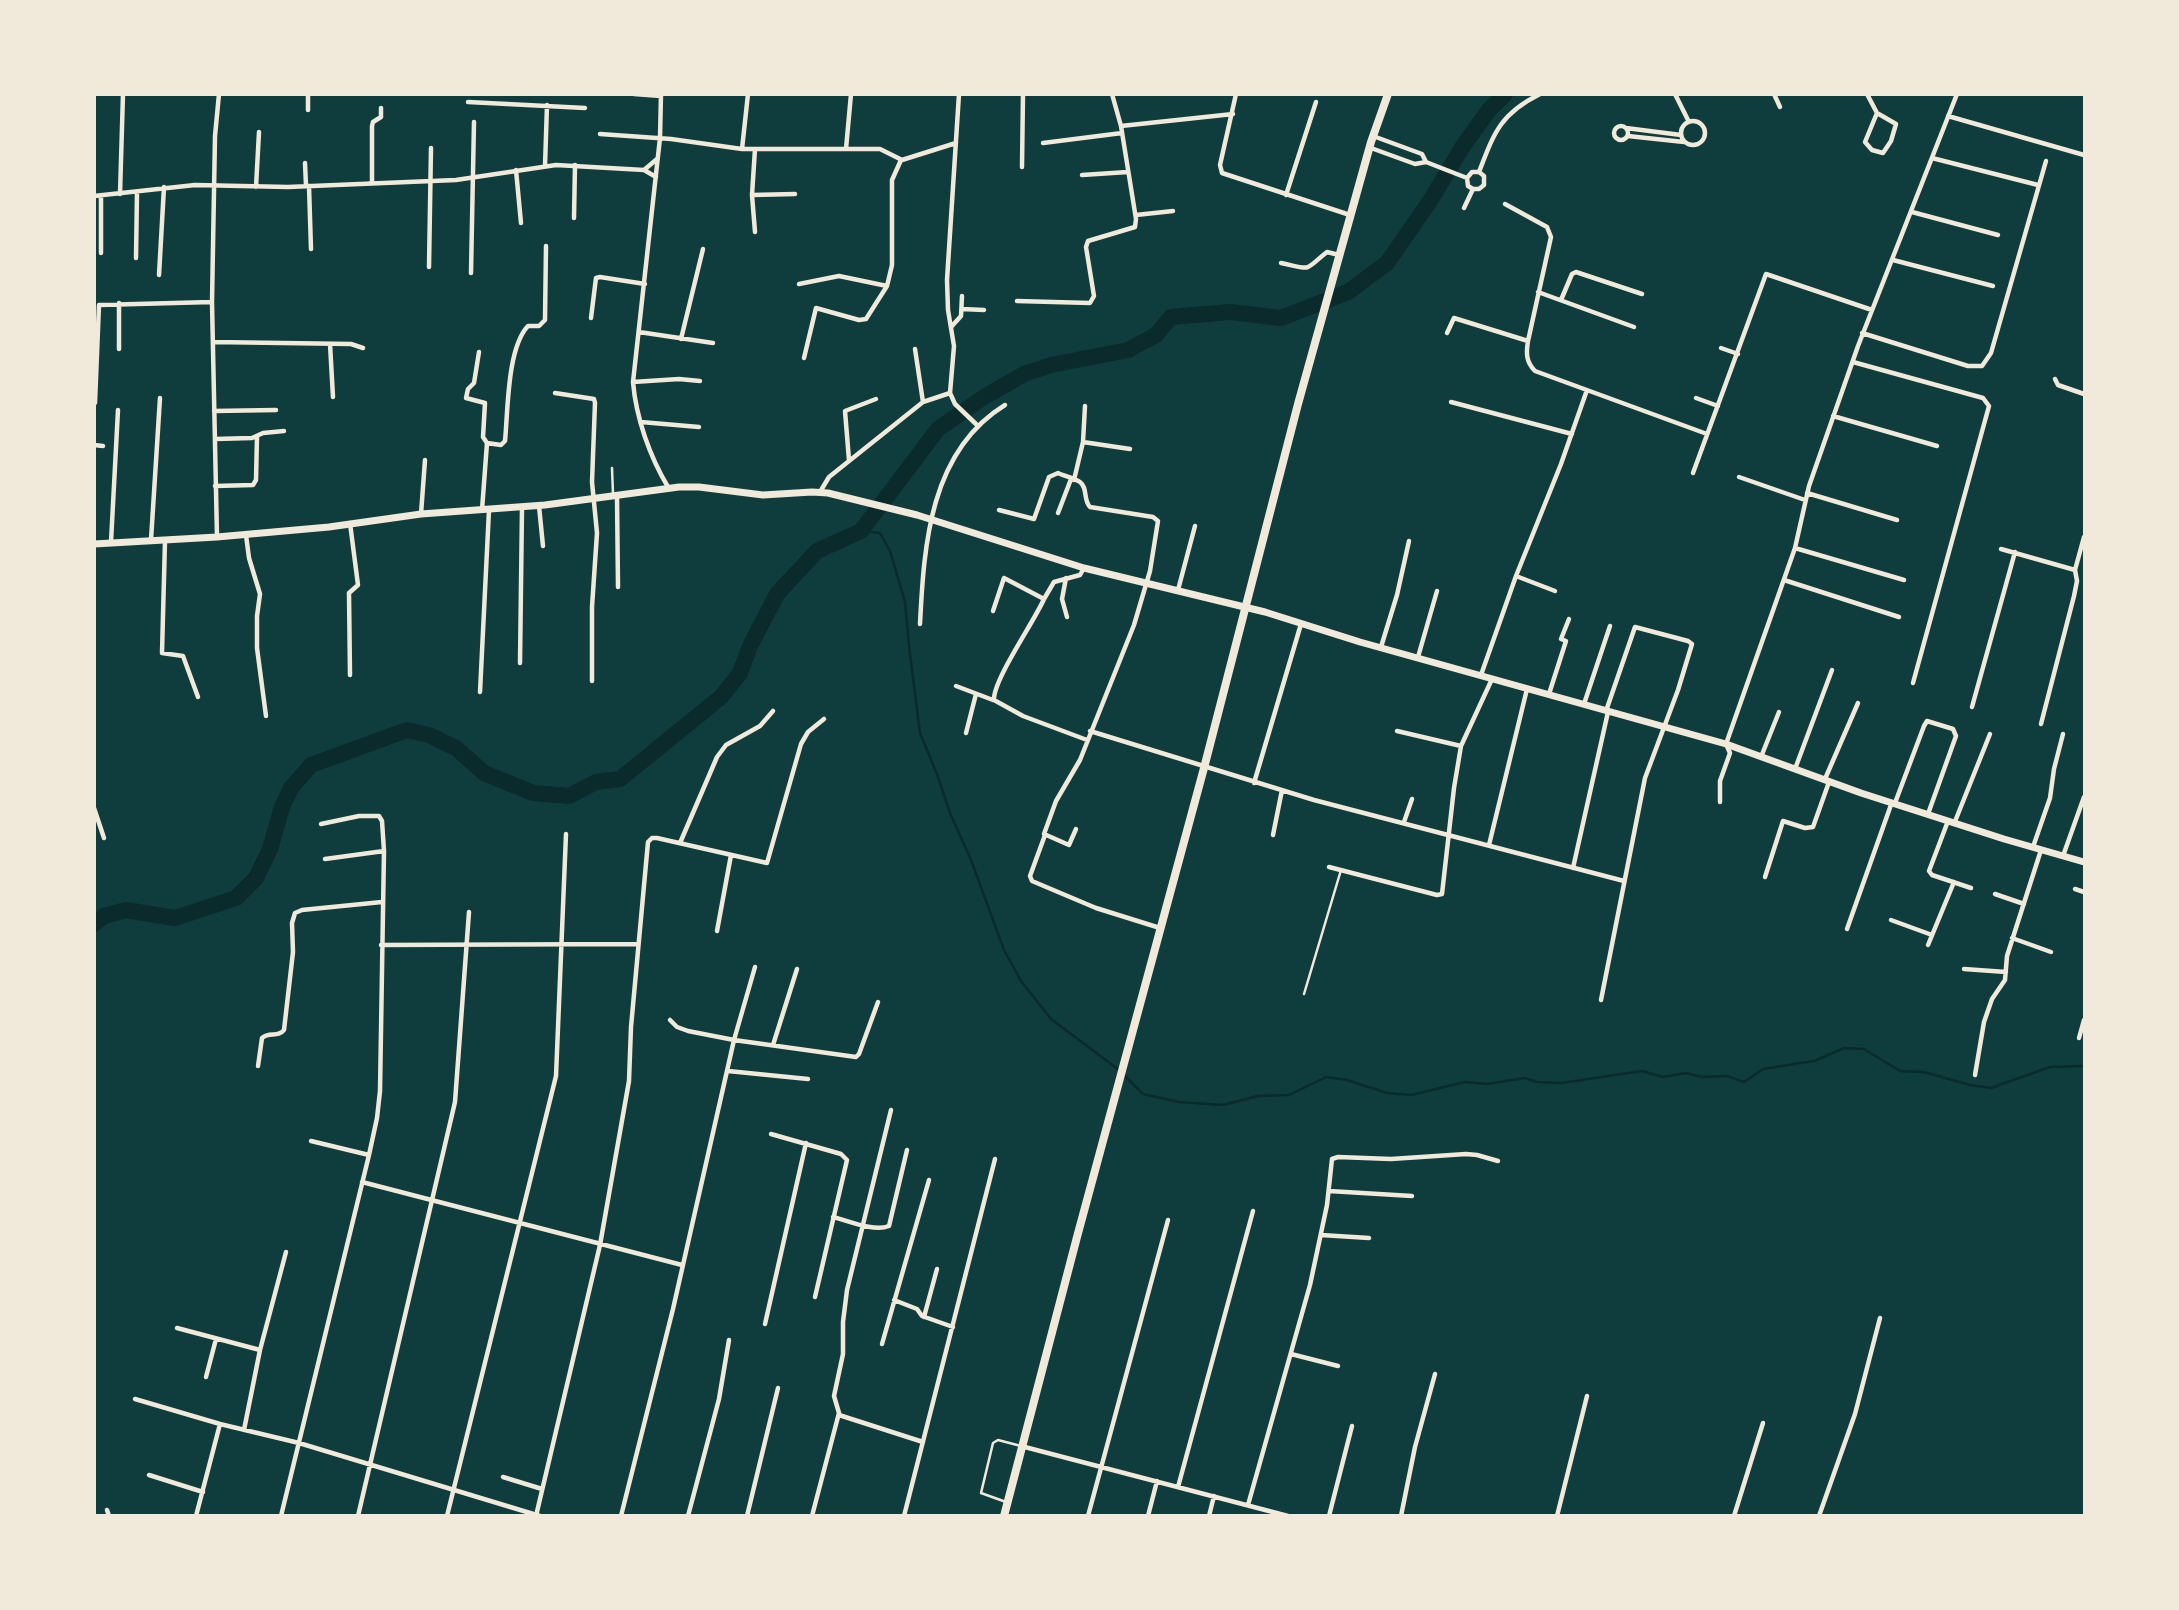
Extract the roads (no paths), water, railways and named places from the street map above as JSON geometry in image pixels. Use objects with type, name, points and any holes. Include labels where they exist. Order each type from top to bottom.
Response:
[{"type":"highway","points":[[1004,1516],[1338,258],[1388,94]]},
{"type":"main road","points":[[94,544],[329,527],[421,514],[540,506],[668,488],[699,487],[763,495],[820,492],[917,515],[1084,568],[1245,607],[1381,648],[1726,744],[1951,822],[2084,862]]},
{"type":"street","points":[[120,194],[123,94]]},
{"type":"street","points":[[217,537],[212,302],[215,136],[219,94]]},
{"type":"street","points":[[308,94],[308,110]]},
{"type":"street","points":[[634,94],[661,95],[658,159],[633,382],[641,422],[668,488]]},
{"type":"street","points":[[743,149],[748,94]]},
{"type":"street","points":[[846,149],[852,94]]},
{"type":"street","points":[[959,94],[947,280],[954,353],[950,393],[955,404],[977,425]]},
{"type":"street","points":[[1022,167],[1023,94]]},
{"type":"street","points":[[1017,302],[1090,303],[1094,296],[1086,247],[1088,241],[1131,229],[1135,225],[1136,215],[1121,126],[1112,94]]},
{"type":"street","points":[[1236,94],[1220,171],[1224,175],[1350,216]]},
{"type":"street","points":[[1479,172],[1490,143],[1509,113],[1540,94]]},
{"type":"street","points":[[1675,94],[1689,122]]},
{"type":"street","points":[[1774,94],[1780,107]]},
{"type":"street","points":[[1867,94],[1877,113],[1896,124],[1891,141],[1883,153],[1872,150],[1865,142],[1877,113]]},
{"type":"street","points":[[1720,802],[1720,781],[1730,753],[1726,744],[1795,548],[1807,493],[1862,333],[1958,94]]},
{"type":"street","points":[[468,102],[585,108]]},
{"type":"street","points":[[1286,195],[1316,102]]},
{"type":"street","points":[[545,166],[547,105]]},
{"type":"street","points":[[372,183],[372,126],[373,122],[381,117],[381,108]]},
{"type":"street","points":[[1121,126],[1233,114]]},
{"type":"street","points":[[1948,116],[2084,155]]},
{"type":"street","points":[[471,273],[474,122]]},
{"type":"street","points":[[1681,135],[1618,127],[1615,135],[1622,140],[1628,136],[1696,145],[1703,141],[1706,134],[1700,123],[1689,122],[1683,127],[1681,135],[1684,142]]},
{"type":"street","points":[[1626,128],[1628,136]]},
{"type":"street","points":[[256,187],[259,132]]},
{"type":"street","points":[[1043,143],[1122,133]]},
{"type":"street","points":[[600,134],[660,138],[743,149],[883,149],[901,160],[956,143]]},
{"type":"street","points":[[1373,136],[1422,154],[1429,163]]},
{"type":"street","points":[[429,267],[431,148]]},
{"type":"street","points":[[1370,148],[1418,165],[1429,163],[1467,178]]},
{"type":"street","points":[[1400,158],[1403,148]]},
{"type":"street","points":[[755,149],[752,195],[755,232]]},
{"type":"street","points":[[1932,158],[2038,185]]},
{"type":"street","points":[[644,170],[658,159]]},
{"type":"street","points":[[803,358],[816,308],[859,320],[866,319],[887,286],[894,254],[892,180],[901,160]]},
{"type":"street","points":[[1862,333],[1968,366],[1982,366],[1986,363],[2046,161]]},
{"type":"street","points":[[305,163],[311,250]]},
{"type":"street","points":[[574,218],[575,165]]},
{"type":"street","points":[[101,253],[98,196],[164,187],[307,186],[431,181],[474,178],[545,166],[575,165],[644,170],[656,177]]},
{"type":"street","points":[[516,170],[521,223]]},
{"type":"street","points":[[1082,175],[1128,172]]},
{"type":"street","points":[[1472,172],[1479,172],[1484,176],[1485,182],[1482,187],[1473,189],[1467,183],[1467,178],[1472,172]]},
{"type":"street","points":[[159,275],[164,187]]},
{"type":"street","points":[[1464,208],[1473,189]]},
{"type":"street","points":[[136,258],[137,192]]},
{"type":"street","points":[[752,195],[795,194]]},
{"type":"street","points":[[1504,204],[1547,227],[1549,232],[1550,244],[1528,341],[1529,365],[1535,371],[1707,434]]},
{"type":"street","points":[[1136,215],[1173,211]]},
{"type":"street","points":[[1912,212],[1998,235]]},
{"type":"street","points":[[487,443],[504,444],[513,363],[522,334],[528,326],[540,326],[545,320],[547,246]]},
{"type":"street","points":[[681,339],[703,249]]},
{"type":"street","points":[[1281,262],[1307,268],[1313,267],[1327,252],[1338,258]]},
{"type":"street","points":[[1893,260],[1993,286]]},
{"type":"street","points":[[1562,300],[1572,274],[1576,272],[1642,294]]},
{"type":"street","points":[[1693,473],[1766,274],[1872,310]]},
{"type":"street","points":[[591,318],[596,278],[600,276],[645,284]]},
{"type":"street","points":[[799,284],[839,276],[887,286]]},
{"type":"street","points":[[1538,292],[1634,327]]},
{"type":"street","points":[[952,326],[960,319],[962,296]]},
{"type":"street","points":[[95,403],[98,306],[119,303],[212,302]]},
{"type":"street","points":[[119,303],[119,349]]},
{"type":"street","points":[[962,309],[984,310]]},
{"type":"street","points":[[1447,333],[1454,318],[1528,341]]},
{"type":"street","points":[[639,332],[713,343]]},
{"type":"street","points":[[212,342],[351,344],[363,348]]},
{"type":"street","points":[[330,344],[333,397]]},
{"type":"street","points":[[1721,348],[1738,354]]},
{"type":"street","points":[[915,349],[923,402]]},
{"type":"street","points":[[478,352],[474,383],[468,389],[466,398],[486,405],[483,437],[487,443],[480,692]]},
{"type":"street","points":[[1853,362],[1983,398],[1989,406],[1913,683]]},
{"type":"street","points":[[633,382],[679,379],[701,381]]},
{"type":"street","points":[[2055,379],[2058,385],[2084,394]]},
{"type":"street","points":[[1481,676],[1587,390]]},
{"type":"street","points":[[555,393],[595,401],[592,482],[597,533],[592,607],[592,681]]},
{"type":"street","points":[[820,492],[829,477],[923,402],[950,393]]},
{"type":"street","points":[[151,540],[160,398]]},
{"type":"street","points":[[1696,398],[1718,406]]},
{"type":"street","points":[[849,461],[845,411],[876,399]]},
{"type":"street","points":[[1451,402],[1572,434]]},
{"type":"street","points":[[920,624],[930,520],[951,461],[977,425],[1005,405]]},
{"type":"street","points":[[1058,513],[1073,479],[1083,442],[1085,406]]},
{"type":"street","points":[[111,542],[118,410]]},
{"type":"street","points":[[214,411],[276,410]]},
{"type":"street","points":[[1833,416],[1937,446]]},
{"type":"street","points":[[641,422],[699,427]]},
{"type":"street","points":[[215,439],[284,432]]},
{"type":"street","points":[[215,486],[253,485],[256,480],[257,436]]},
{"type":"street","points":[[1083,442],[1130,449]]},
{"type":"street","points":[[94,445],[103,446]]},
{"type":"street","points":[[421,514],[425,460]]},
{"type":"street","points":[[999,510],[1034,519],[1049,477],[1058,473],[1083,486],[1085,502],[1090,507],[1157,519],[1147,583],[1134,625],[1080,760],[1056,801],[1044,829],[1045,835],[1030,879],[1085,904],[1160,928]]},
{"type":"street","points":[[1739,477],[1805,500]]},
{"type":"street","points":[[1807,493],[1897,520]]},
{"type":"street","points":[[615,497],[618,587]]},
{"type":"street","points":[[540,506],[543,546]]},
{"type":"street","points":[[520,663],[522,508]]},
{"type":"street","points":[[350,522],[358,584],[349,595],[350,675]]},
{"type":"street","points":[[1178,590],[1195,526]]},
{"type":"street","points":[[246,534],[249,558],[260,594],[257,639],[266,716]]},
{"type":"street","points":[[2042,724],[2074,596],[2076,570],[2084,537]]},
{"type":"street","points":[[165,540],[162,653],[183,656],[198,697]]},
{"type":"street","points":[[1381,648],[1409,541]]},
{"type":"street","points":[[1795,548],[1904,580]]},
{"type":"street","points":[[2001,549],[2076,570]]},
{"type":"street","points":[[1972,707],[2015,552]]},
{"type":"street","points":[[994,700],[1003,675],[1054,582],[1080,575],[1084,568]]},
{"type":"street","points":[[1516,576],[1555,592]]},
{"type":"street","points":[[1067,577],[1062,599],[1067,617]]},
{"type":"street","points":[[993,611],[1004,578],[1044,599]]},
{"type":"street","points":[[1784,580],[1899,617]]},
{"type":"street","points":[[1418,658],[1437,591]]},
{"type":"street","points":[[1549,695],[1566,641],[1561,639],[1569,619]]},
{"type":"street","points":[[1254,783],[1301,624]]},
{"type":"street","points":[[1583,705],[1610,626]]},
{"type":"street","points":[[1573,868],[1607,712],[1635,627],[1688,641],[1692,644],[1692,652],[1645,778],[1601,1000]]},
{"type":"street","points":[[1795,769],[1832,670]]},
{"type":"street","points":[[1329,867],[1437,895],[1442,894],[1461,746],[1492,679]]},
{"type":"street","points":[[956,686],[994,700],[1023,716],[1087,740]]},
{"type":"street","points":[[1489,845],[1527,689]]},
{"type":"street","points":[[966,733],[976,694]]},
{"type":"street","points":[[1765,877],[1783,821],[1805,828],[1814,827],[1827,780],[1858,703]]},
{"type":"street","points":[[680,842],[717,757],[726,745],[760,726],[773,711]]},
{"type":"street","points":[[1761,757],[1779,712]]},
{"type":"street","points":[[135,1399],[220,1424],[299,1443],[537,1515],[600,1245],[629,1081],[631,1027],[648,842],[657,838],[680,842],[767,863],[800,744],[808,732],[824,719]]},
{"type":"street","points":[[1847,929],[1924,726],[1927,721],[1933,721],[1952,729],[1956,736],[1928,814]]},
{"type":"street","points":[[1090,731],[1254,783],[1624,881]]},
{"type":"street","points":[[1397,732],[1461,746]]},
{"type":"street","points":[[1971,888],[1932,875],[1929,871],[1990,734]]},
{"type":"street","points":[[1975,1075],[1983,1022],[1992,999],[2005,982],[2007,956],[2024,904],[2063,734]]},
{"type":"street","points":[[1273,835],[1282,790]]},
{"type":"street","points":[[2063,856],[2084,797]]},
{"type":"street","points":[[1404,822],[1412,799]]},
{"type":"street","points":[[94,808],[104,838]]},
{"type":"street","points":[[281,1516],[369,1156],[380,1091],[384,850],[381,818],[359,816],[321,824]]},
{"type":"street","points":[[1045,835],[1069,845],[1076,830]]},
{"type":"street","points":[[447,1516],[556,1076],[566,834]]},
{"type":"street","points":[[325,859],[384,850]]},
{"type":"street","points":[[717,931],[731,855]]},
{"type":"street","points":[[1928,945],[1954,882]]},
{"type":"street","points":[[2075,890],[2084,892]]},
{"type":"street","points":[[1994,894],[2024,904]]},
{"type":"street","points":[[258,1066],[262,1038],[284,1030],[295,913],[382,902]]},
{"type":"street","points":[[358,1516],[455,1102],[469,912]]},
{"type":"street","points":[[1891,920],[1932,935]]},
{"type":"street","points":[[2012,938],[2051,952]]},
{"type":"street","points":[[382,945],[638,944]]},
{"type":"street","points":[[621,1516],[734,1040],[755,967]]},
{"type":"street","points":[[773,1045],[797,969]]},
{"type":"street","points":[[1964,969],[2007,972]]},
{"type":"street","points":[[670,1020],[683,1030],[856,1057],[878,1002]]},
{"type":"street","points":[[2079,1038],[2084,1020]]},
{"type":"street","points":[[727,1071],[808,1079]]},
{"type":"street","points":[[812,1516],[839,1415],[834,1396],[844,1354],[844,1310],[891,1110]]},
{"type":"street","points":[[771,1134],[845,1156],[847,1160],[815,1297]]},
{"type":"street","points":[[311,1141],[369,1156]]},
{"type":"street","points":[[765,1324],[806,1143]]},
{"type":"street","points":[[834,1217],[862,1225],[885,1228],[889,1226],[907,1150]]},
{"type":"street","points":[[1248,1505],[1321,1235],[1332,1159],[1391,1159],[1466,1154],[1498,1161]]},
{"type":"street","points":[[904,1516],[995,1159]]},
{"type":"street","points":[[882,1344],[929,1180]]},
{"type":"street","points":[[362,1182],[682,1265]]},
{"type":"street","points":[[1329,1191],[1412,1196]]},
{"type":"street","points":[[1178,1487],[1253,1211]]},
{"type":"street","points":[[1088,1516],[1168,1220]]},
{"type":"street","points":[[1321,1235],[1369,1238]]},
{"type":"street","points":[[244,1430],[260,1350],[286,1252]]},
{"type":"street","points":[[924,1317],[937,1269]]},
{"type":"street","points":[[894,1300],[917,1309],[924,1317],[953,1327]]},
{"type":"street","points":[[1819,1516],[1856,1414],[1881,1318]]},
{"type":"street","points":[[177,1328],[260,1350]]},
{"type":"street","points":[[206,1377],[216,1339]]},
{"type":"street","points":[[688,1516],[719,1399],[729,1340]]},
{"type":"street","points":[[1291,1354],[1338,1366]]},
{"type":"street","points":[[1401,1516],[1415,1447],[1435,1374]]},
{"type":"street","points":[[747,1516],[778,1388]]},
{"type":"street","points":[[1558,1516],[1587,1396]]},
{"type":"street","points":[[839,1415],[923,1442]]},
{"type":"street","points":[[1734,1516],[1763,1423]]},
{"type":"street","points":[[197,1516],[220,1424]]},
{"type":"street","points":[[1329,1516],[1352,1426]]},
{"type":"street","points":[[1021,1446],[1288,1516]]},
{"type":"street","points":[[149,1475],[203,1492]]},
{"type":"street","points":[[503,1477],[542,1489]]},
{"type":"street","points":[[1148,1516],[1157,1481]]},
{"type":"street","points":[[1209,1516],[1214,1496]]},
{"type":"lane","points":[[612,468],[615,497]]},
{"type":"lane","points":[[1304,994],[1341,870]]},
{"type":"lane","points":[[1007,1502],[983,1495],[981,1490],[995,1441],[1021,1446]]},
{"type":"waterway","points":[[94,924],[104,916],[126,910],[175,918],[236,898],[256,878],[270,849],[282,807],[291,788],[311,765],[407,730],[429,735],[456,748],[484,773],[533,793],[569,796],[596,782],[620,779],[721,697],[740,673],[750,646],[777,594],[817,551],[861,531],[938,429],[984,397],[1024,374],[1051,365],[1128,350],[1156,335],[1171,317],[1230,312],[1281,318],[1348,292],[1387,263],[1430,201],[1463,146],[1489,110],[1505,94]]},
{"type":"waterway","points":[[861,531],[880,533],[890,551],[905,602],[920,733],[1004,950],[1021,981],[1051,1019],[1119,1070]]},
{"type":"waterway","points":[[1124,1075],[1143,1094],[1179,1102],[1223,1105],[1258,1096],[1289,1095],[1326,1077],[1347,1080],[1387,1093],[1411,1095],[1465,1082],[1487,1084],[1525,1078],[1537,1082],[1561,1083],[1642,1071],[1663,1077],[1686,1073],[1702,1077],[1727,1076],[1744,1082],[1763,1069],[1814,1061],[1844,1048],[1864,1049],[1900,1071],[1924,1072],[1991,1088],[2050,1067],[2084,1066]]}]
